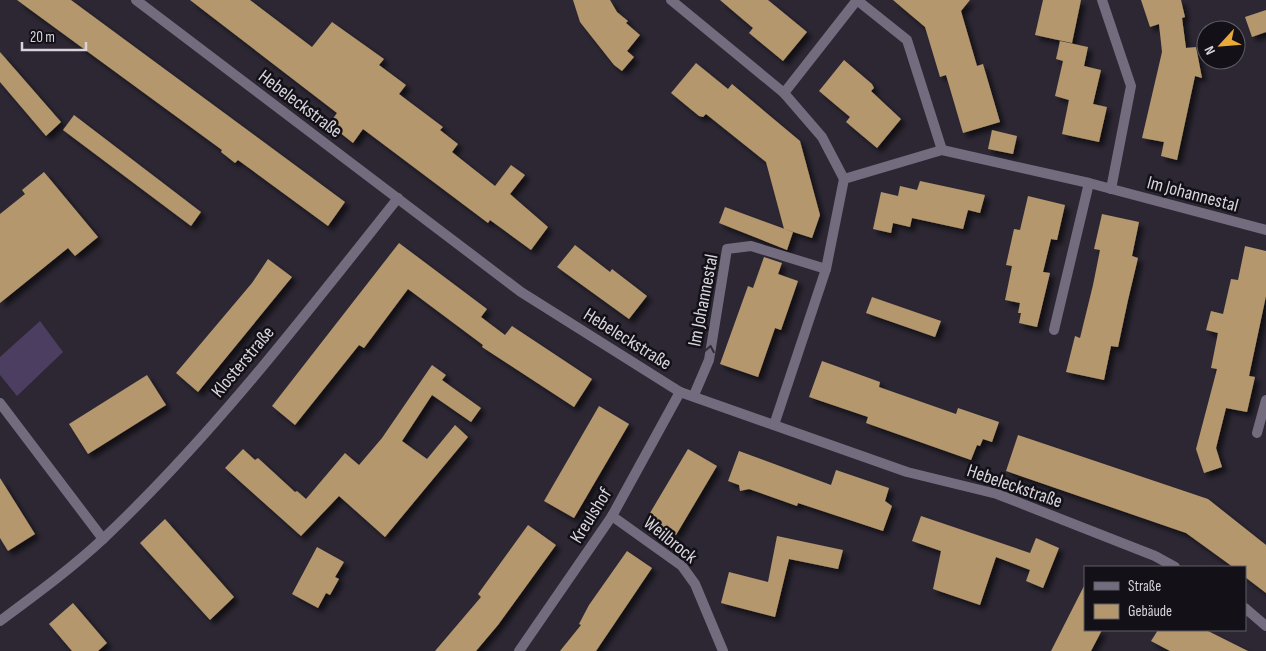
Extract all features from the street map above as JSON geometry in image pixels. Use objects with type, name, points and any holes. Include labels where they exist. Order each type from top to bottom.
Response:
[{"type":"street","name":"Hebeleckstraße","points":[[136,0],[521,292],[680,392],[694,395],[907,472],[997,494],[1155,556],[1173,566]]},
{"type":"street","points":[[671,0],[784,93],[822,136],[844,179],[826,269],[774,425]]},
{"type":"street","points":[[784,93],[857,0],[907,40],[942,150]]},
{"type":"street","points":[[1102,0],[1131,86],[1111,190]]},
{"type":"street","name":"Im Johannestal","points":[[844,179],[942,150],[1089,183],[1266,230]]},
{"type":"street","points":[[1054,330],[1089,183]]},
{"type":"street","name":"Klosterstraße","points":[[0,621],[103,539],[168,474],[240,392],[398,198]]},
{"type":"street","name":"Im Johannestal","points":[[694,395],[709,360],[727,249],[751,246],[826,269]]},
{"type":"street","name":"Kreulshof","points":[[519,651],[612,516],[680,392]]},
{"type":"street","points":[[1257,432],[1266,400]]},
{"type":"street","points":[[0,403],[103,539]]},
{"type":"street","name":"Weilbrock","points":[[612,516],[682,566],[695,584],[723,651]]},
{"type":"street","points":[[1246,609],[1266,626]]},
{"type":"shaded area","points":[[40,321],[63,352],[17,396],[0,375],[0,357]]},
{"type":"building","points":[[17,0],[71,0],[345,202],[328,226],[238,160],[235,163],[221,152],[222,150]]},
{"type":"building","points":[[190,0],[250,0],[312,47],[332,22],[384,59],[379,65],[406,85],[399,94],[443,127],[440,130],[458,144],[452,152],[495,186],[511,165],[525,175],[510,194],[548,227],[531,250],[490,220],[488,223],[363,129],[353,143],[329,124],[337,113]]},
{"type":"building","points":[[573,0],[610,0],[617,12],[628,21],[626,23],[640,35],[627,51],[634,57],[622,71],[614,65],[580,22]]},
{"type":"building","points":[[720,0],[768,0],[807,32],[783,61],[749,33],[753,28]]},
{"type":"building","points":[[893,0],[970,0],[961,11],[977,66],[983,64],[1000,122],[963,133],[946,75],[940,77],[925,27]]},
{"type":"building","points":[[1043,0],[1081,0],[1072,43],[1035,35]]},
{"type":"building","points":[[1141,0],[1181,0],[1185,17],[1182,18],[1186,48],[1196,47],[1196,70],[1200,70],[1202,78],[1195,76],[1177,160],[1161,156],[1164,142],[1142,138],[1162,52],[1159,24],[1150,27]]},
{"type":"building","points":[[1266,10],[1266,32],[1252,37],[1245,17]]},
{"type":"building","points":[[1060,41],[1088,47],[1084,66],[1101,70],[1093,104],[1107,107],[1099,142],[1062,134],[1069,100],[1055,96],[1063,61],[1056,59]]},
{"type":"building","points":[[0,52],[61,122],[46,136],[0,82]]},
{"type":"building","points":[[844,60],[872,84],[874,88],[871,91],[901,119],[877,148],[846,122],[850,117],[819,91]]},
{"type":"building","points":[[696,63],[728,89],[732,84],[800,141],[820,215],[812,238],[784,229],[766,162],[706,114],[703,117],[699,116],[671,93]]},
{"type":"building","points":[[74,115],[201,212],[191,226],[63,130]]},
{"type":"building","points":[[992,130],[1017,136],[1013,154],[988,149]]},
{"type":"building","points":[[44,172],[98,237],[75,256],[68,248],[0,303],[0,214],[25,194],[22,190]]},
{"type":"building","points":[[920,181],[985,195],[980,213],[968,210],[963,229],[912,218],[910,227],[893,223],[891,233],[873,229],[881,192],[898,196],[900,186],[917,190]]},
{"type":"building","points":[[1028,196],[1065,205],[1057,240],[1051,239],[1043,272],[1050,273],[1037,327],[1019,323],[1020,303],[1005,300],[1012,266],[1006,265],[1014,229],[1020,230]]},
{"type":"building","points":[[725,207],[793,232],[787,250],[719,223]]},
{"type":"building","points":[[1102,214],[1139,222],[1132,256],[1138,258],[1118,347],[1111,346],[1104,380],[1066,372],[1075,336],[1080,338],[1093,285],[1100,250],[1094,249]]},
{"type":"building","points":[[399,243],[487,309],[481,317],[505,335],[512,326],[592,379],[574,407],[482,347],[483,345],[408,289],[364,348],[359,345],[295,425],[272,406]]},
{"type":"building","points":[[575,245],[610,272],[612,269],[647,296],[629,319],[557,267]]},
{"type":"building","points":[[1245,246],[1266,251],[1266,296],[1249,376],[1255,377],[1247,412],[1226,408],[1216,448],[1222,467],[1204,473],[1196,449],[1217,369],[1211,368],[1218,333],[1206,330],[1211,311],[1223,314],[1231,279],[1238,280]]},
{"type":"building","points":[[764,257],[782,263],[778,274],[798,281],[781,330],[775,328],[758,377],[720,364],[748,286],[753,288]]},
{"type":"building","points":[[268,259],[292,277],[198,392],[176,373],[252,283]]},
{"type":"building","points":[[872,297],[941,321],[935,337],[866,313]]},
{"type":"building","points":[[822,361],[880,382],[879,387],[956,414],[958,408],[999,422],[992,442],[983,439],[980,446],[977,445],[971,460],[866,423],[868,417],[809,397]]},
{"type":"building","points":[[432,365],[446,375],[442,380],[481,408],[471,422],[432,395],[402,441],[427,459],[455,425],[468,437],[385,537],[339,496],[301,536],[225,468],[243,449],[255,460],[258,458],[295,492],[297,491],[306,499],[345,453],[359,465],[382,438]]},
{"type":"building","points":[[147,375],[166,405],[88,454],[69,424]]},
{"type":"building","points":[[599,406],[629,424],[574,518],[544,501]]},
{"type":"building","points":[[1018,435],[1208,499],[1266,545],[1266,593],[1246,578],[1246,566],[1232,566],[1186,533],[1006,471]]},
{"type":"building","points":[[688,449],[717,466],[676,535],[647,518]]},
{"type":"building","points":[[739,451],[831,485],[836,470],[889,488],[885,501],[892,506],[883,531],[798,503],[797,506],[749,489],[740,491],[739,485],[728,481]]},
{"type":"building","points":[[0,478],[35,534],[8,551],[0,538]]},
{"type":"building","points":[[921,516],[1030,553],[1036,538],[1059,548],[1043,588],[1026,581],[1030,570],[996,557],[980,605],[933,589],[941,551],[912,541]]},
{"type":"building","points":[[165,519],[234,597],[210,620],[140,543]]},
{"type":"building","points":[[528,525],[556,545],[498,625],[476,651],[435,651],[481,597],[478,594]]},
{"type":"building","points":[[777,536],[843,550],[838,569],[789,559],[775,617],[721,603],[729,572],[768,582]]},
{"type":"building","points":[[317,547],[344,562],[335,577],[339,579],[330,595],[326,593],[318,608],[292,594]]},
{"type":"building","points":[[627,551],[652,568],[596,651],[560,651],[581,625],[579,624],[589,605]]},
{"type":"building","points":[[1084,586],[1084,631],[1101,631],[1091,651],[1051,651]]},
{"type":"building","points":[[73,603],[107,643],[98,651],[72,651],[49,624]]},
{"type":"building","points":[[1157,631],[1208,631],[1248,651],[1170,651],[1151,641]]}]
